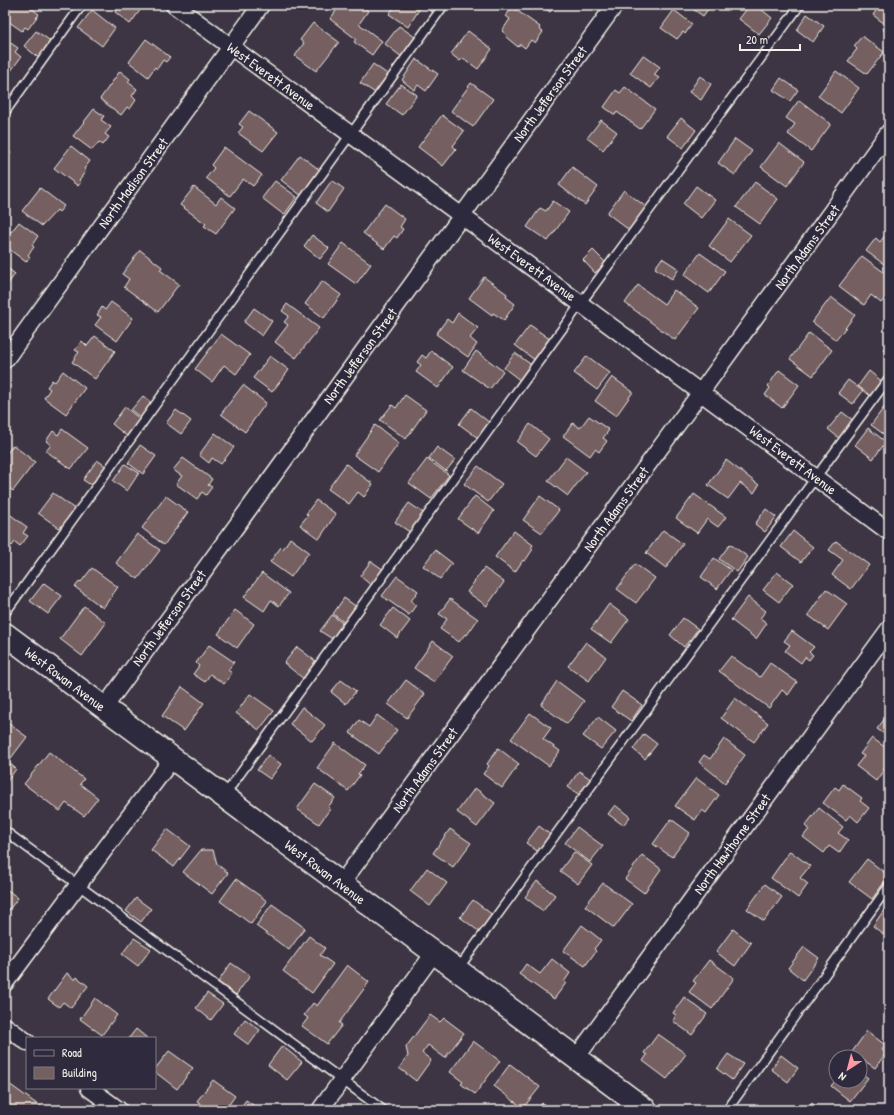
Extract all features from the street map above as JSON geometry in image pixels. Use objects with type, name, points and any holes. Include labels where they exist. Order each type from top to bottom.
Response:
[{"type":"street","name":"West Everett Avenue","points":[[174,5],[702,392],[889,532]]},
{"type":"street","name":"North Madison Street","points":[[5,360],[261,5]]},
{"type":"street","name":"North Jefferson Street","points":[[104,708],[615,5]]},
{"type":"street","name":"North Adams Street","points":[[341,884],[702,392],[889,132]]},
{"type":"street","name":"North Hawthorne Street","points":[[576,1058],[889,629]]},
{"type":"street","name":"West Rowan Avenue","points":[[5,634],[646,1110]]},
{"type":"street","points":[[5,983],[172,759]]},
{"type":"street","points":[[320,1110],[434,953]]},
{"type":"street","points":[[5,1026],[26,1041]]},
{"type":"street","points":[[90,1089],[119,1110]]},
{"type":"lane","points":[[5,112],[82,5]]},
{"type":"lane","points":[[5,613],[444,5]]},
{"type":"lane","points":[[224,796],[581,303],[800,5]]},
{"type":"lane","points":[[457,970],[889,378]]},
{"type":"lane","points":[[5,831],[383,1110]]},
{"type":"lane","points":[[727,1110],[889,886]]},
{"type":"building","points":[[5,5],[27,5],[39,14],[28,29],[25,27],[22,31],[5,19]]},
{"type":"building","points":[[120,5],[137,5],[141,9],[130,24],[115,12]]},
{"type":"building","points":[[336,5],[361,5],[368,11],[359,24],[382,41],[372,55],[354,42],[356,39],[330,19],[336,11],[333,9]]},
{"type":"building","points":[[396,5],[422,5],[408,27],[389,14]]},
{"type":"building","points":[[422,5],[441,5],[435,14]]},
{"type":"building","points":[[540,5],[556,5],[550,12]]},
{"type":"building","points":[[687,5],[711,5],[703,16]]},
{"type":"building","points":[[750,5],[756,5],[772,18],[759,34],[739,19]]},
{"type":"building","points":[[880,5],[889,5],[889,34],[882,29],[885,24],[873,15]]},
{"type":"building","points":[[512,7],[540,27],[539,29],[543,32],[535,43],[531,40],[525,48],[520,44],[518,47],[506,37],[507,35],[502,31],[510,19],[506,16]]},
{"type":"building","points":[[92,10],[115,28],[102,46],[78,28]]},
{"type":"building","points":[[674,10],[692,24],[685,34],[683,32],[677,39],[661,28]]},
{"type":"building","points":[[807,14],[824,26],[813,42],[797,30]]},
{"type":"building","points":[[313,23],[339,42],[316,71],[295,56],[304,43],[300,40]]},
{"type":"building","points":[[399,26],[418,39],[403,58],[385,44]]},
{"type":"building","points":[[36,31],[52,42],[40,59],[24,46]]},
{"type":"building","points":[[468,31],[492,49],[478,69],[463,58],[460,61],[451,54]]},
{"type":"building","points":[[862,36],[884,52],[867,74],[848,61],[857,49],[854,46]]},
{"type":"building","points":[[5,39],[18,48],[15,52],[21,57],[5,79]]},
{"type":"building","points":[[146,39],[170,57],[166,62],[163,60],[157,69],[155,67],[148,77],[129,62]]},
{"type":"building","points":[[643,55],[660,67],[654,75],[659,78],[651,88],[630,73]]},
{"type":"building","points":[[416,59],[438,74],[426,91],[418,85],[414,90],[402,80]]},
{"type":"building","points":[[373,64],[390,76],[377,94],[360,83]]},
{"type":"building","points":[[120,71],[130,79],[128,82],[137,89],[132,96],[136,100],[130,109],[127,107],[121,115],[100,99]]},
{"type":"building","points":[[836,71],[859,88],[841,113],[818,96]]},
{"type":"building","points":[[700,76],[711,84],[701,100],[689,92]]},
{"type":"building","points":[[781,78],[798,90],[790,101],[773,90]]},
{"type":"building","points":[[471,83],[493,99],[473,127],[451,111]]},
{"type":"building","points":[[401,84],[417,95],[402,115],[386,104]]},
{"type":"building","points":[[625,87],[655,109],[640,129],[617,112],[615,115],[604,107],[616,90],[620,93]]},
{"type":"building","points":[[5,91],[12,96],[5,106]]},
{"type":"building","points":[[799,100],[831,124],[811,151],[788,134],[795,124],[786,118]]},
{"type":"building","points":[[94,109],[104,116],[101,120],[111,127],[105,134],[109,137],[103,145],[99,142],[92,150],[73,136]]},
{"type":"building","points":[[249,111],[278,132],[263,151],[238,133],[243,127],[239,124]]},
{"type":"building","points":[[442,115],[464,131],[453,146],[456,149],[443,166],[418,147]]},
{"type":"building","points":[[681,118],[696,130],[683,148],[667,136]]},
{"type":"building","points":[[601,120],[617,132],[603,150],[587,138]]},
{"type":"building","points":[[735,139],[752,151],[735,175],[718,163]]},
{"type":"building","points":[[779,143],[804,162],[787,186],[761,167]]},
{"type":"building","points":[[71,146],[90,161],[84,169],[86,171],[79,180],[81,182],[78,186],[54,168]]},
{"type":"building","points":[[224,147],[262,175],[253,186],[243,179],[230,196],[206,178],[214,168],[211,165]]},
{"type":"building","points":[[5,148],[11,153],[5,160]]},
{"type":"building","points":[[300,155],[321,171],[302,196],[281,180]]},
{"type":"building","points":[[572,167],[598,187],[585,205],[559,185]]},
{"type":"building","points":[[332,180],[344,189],[328,212],[316,203]]},
{"type":"building","points":[[275,181],[297,197],[284,215],[262,198]]},
{"type":"building","points":[[755,182],[778,199],[760,224],[736,207]]},
{"type":"building","points":[[696,186],[715,200],[701,218],[683,204]]},
{"type":"building","points":[[194,187],[216,204],[221,197],[235,208],[216,234],[204,226],[206,224],[180,205]]},
{"type":"building","points":[[40,188],[64,206],[59,212],[57,210],[42,226],[22,211]]},
{"type":"building","points":[[624,190],[646,207],[629,230],[607,213]]},
{"type":"building","points":[[553,201],[569,212],[548,241],[527,227],[540,208],[546,211]]},
{"type":"building","points":[[385,204],[405,219],[400,227],[403,229],[397,238],[394,236],[384,249],[363,233]]},
{"type":"building","points":[[729,219],[751,235],[730,262],[709,246]]},
{"type":"building","points":[[19,222],[38,236],[32,245],[34,247],[28,255],[30,257],[26,262],[5,246],[5,228],[11,232]]},
{"type":"building","points":[[889,230],[889,268],[866,251],[876,238],[880,242]]},
{"type":"building","points":[[312,235],[329,248],[320,259],[304,246]]},
{"type":"building","points":[[343,243],[371,264],[356,284],[328,264]]},
{"type":"building","points":[[140,250],[162,267],[160,270],[179,284],[158,312],[124,287],[129,279],[122,274]]},
{"type":"building","points":[[593,250],[606,263],[595,273],[583,260]]},
{"type":"building","points":[[700,253],[725,271],[709,293],[684,275]]},
{"type":"building","points":[[862,256],[889,276],[889,293],[881,303],[871,295],[864,305],[839,286]]},
{"type":"building","points":[[662,258],[679,269],[672,279],[655,268]]},
{"type":"building","points":[[5,266],[15,274],[5,288]]},
{"type":"building","points":[[484,277],[507,294],[506,297],[515,304],[504,320],[493,313],[492,315],[469,298]]},
{"type":"building","points":[[322,281],[341,295],[324,318],[305,304]]},
{"type":"building","points":[[638,285],[664,304],[674,290],[699,308],[675,340],[625,303]]},
{"type":"building","points":[[831,297],[855,315],[836,340],[812,322]]},
{"type":"building","points":[[111,302],[133,318],[117,341],[95,325],[101,317],[97,315],[102,307],[105,310]]},
{"type":"building","points":[[287,304],[319,328],[296,358],[275,342],[288,325],[284,322],[289,316],[282,311]]},
{"type":"building","points":[[254,308],[272,321],[262,336],[244,322]]},
{"type":"building","points":[[458,313],[478,328],[470,338],[477,344],[468,357],[436,334],[447,319],[452,323]]},
{"type":"building","points":[[530,325],[551,340],[536,361],[515,345]]},
{"type":"building","points":[[809,333],[832,350],[813,376],[790,359]]},
{"type":"building","points":[[221,334],[250,355],[236,374],[224,365],[212,382],[195,369]]},
{"type":"building","points":[[95,336],[115,351],[95,379],[72,362],[79,352],[75,350],[82,341],[87,346]]},
{"type":"building","points":[[889,341],[889,354],[883,350]]},
{"type":"building","points":[[431,351],[453,367],[438,388],[416,372],[421,365],[417,362],[422,355],[426,358]]},
{"type":"building","points":[[476,351],[503,371],[490,389],[463,370]]},
{"type":"building","points":[[515,353],[533,366],[521,381],[504,368]]},
{"type":"building","points":[[270,356],[289,370],[272,392],[253,378]]},
{"type":"building","points":[[587,356],[610,373],[597,390],[574,373]]},
{"type":"building","points":[[779,370],[799,385],[782,408],[765,395],[770,388],[768,386]]},
{"type":"building","points":[[63,371],[85,388],[66,414],[44,398],[50,389],[47,387],[52,380],[55,382]]},
{"type":"building","points":[[869,371],[884,383],[873,398],[858,386]]},
{"type":"building","points":[[612,377],[633,392],[616,416],[595,401]]},
{"type":"building","points":[[848,380],[863,391],[853,404],[838,393]]},
{"type":"building","points":[[243,385],[266,403],[245,432],[221,414]]},
{"type":"building","points":[[405,395],[426,410],[406,439],[380,420],[392,405],[396,408]]},
{"type":"building","points":[[143,396],[153,404],[141,418],[131,410]]},
{"type":"building","points":[[885,406],[889,408],[889,438],[871,425]]},
{"type":"building","points":[[125,407],[141,420],[128,437],[112,424]]},
{"type":"building","points":[[471,408],[490,423],[478,438],[459,424]]},
{"type":"building","points":[[176,410],[191,421],[181,434],[166,423]]},
{"type":"building","points":[[842,412],[854,421],[840,439],[828,429]]},
{"type":"building","points":[[589,416],[609,430],[603,438],[607,441],[599,452],[595,449],[590,456],[563,436],[573,423],[580,428]]},
{"type":"building","points":[[530,424],[549,439],[536,456],[517,442]]},
{"type":"building","points":[[375,425],[399,443],[378,472],[354,455]]},
{"type":"building","points":[[868,428],[886,442],[873,459],[855,445]]},
{"type":"building","points":[[62,429],[88,448],[71,469],[46,451],[51,445],[46,441],[53,431],[58,435]]},
{"type":"building","points":[[215,433],[234,447],[221,464],[212,458],[209,463],[199,455]]},
{"type":"building","points":[[13,445],[35,462],[13,491],[5,485],[5,456]]},
{"type":"building","points":[[140,445],[156,456],[143,474],[128,463]]},
{"type":"building","points":[[437,447],[455,460],[446,471],[429,458]]},
{"type":"building","points":[[566,457],[586,472],[568,496],[548,481]]},
{"type":"building","points":[[183,458],[212,479],[208,485],[212,487],[206,495],[202,492],[197,499],[176,484],[182,476],[173,470]]},
{"type":"building","points":[[427,459],[449,475],[431,499],[409,483]]},
{"type":"building","points":[[97,460],[107,467],[94,487],[83,480]]},
{"type":"building","points":[[726,460],[759,485],[754,493],[740,483],[728,499],[708,485]]},
{"type":"building","points":[[125,464],[139,473],[127,491],[113,481]]},
{"type":"building","points":[[346,464],[373,484],[364,497],[358,492],[349,504],[328,489]]},
{"type":"building","points":[[478,466],[502,484],[488,502],[464,484]]},
{"type":"building","points":[[53,493],[76,510],[62,530],[38,513]]},
{"type":"building","points":[[694,494],[726,517],[718,527],[707,519],[697,533],[676,518]]},
{"type":"building","points":[[166,496],[188,512],[164,545],[142,528]]},
{"type":"building","points":[[475,496],[494,511],[478,533],[458,519]]},
{"type":"building","points":[[540,496],[559,510],[542,533],[523,520]]},
{"type":"building","points":[[316,500],[336,514],[319,539],[300,525],[308,515],[306,514]]},
{"type":"building","points":[[409,503],[425,514],[411,533],[395,522]]},
{"type":"building","points":[[766,509],[776,517],[765,532],[755,524]]},
{"type":"building","points":[[8,513],[27,527],[23,533],[28,536],[20,546],[15,542],[12,546],[5,541],[5,517]]},
{"type":"building","points":[[663,530],[683,544],[666,568],[646,553]]},
{"type":"building","points":[[514,531],[533,545],[531,548],[533,549],[525,561],[523,560],[515,572],[495,557]]},
{"type":"building","points":[[793,531],[813,547],[801,562],[781,547]]},
{"type":"building","points":[[137,534],[160,550],[138,579],[116,563]]},
{"type":"building","points":[[290,538],[309,552],[291,577],[270,562],[281,547],[283,549]]},
{"type":"building","points":[[836,541],[869,565],[851,589],[832,575],[843,560],[829,550]]},
{"type":"building","points":[[730,544],[748,557],[737,572],[719,559]]},
{"type":"building","points":[[435,550],[452,563],[440,579],[423,566]]},
{"type":"building","points":[[714,558],[731,570],[717,589],[701,577]]},
{"type":"building","points":[[371,561],[384,570],[372,586],[360,576]]},
{"type":"building","points":[[635,564],[655,578],[636,603],[617,589]]},
{"type":"building","points":[[92,568],[118,587],[103,608],[75,587]]},
{"type":"building","points":[[484,568],[504,582],[487,606],[467,592]]},
{"type":"building","points":[[777,572],[793,584],[779,602],[763,590]]},
{"type":"building","points":[[262,573],[289,593],[279,606],[271,600],[264,611],[244,597]]},
{"type":"building","points":[[397,576],[418,591],[411,601],[416,605],[409,615],[382,596]]},
{"type":"building","points":[[44,583],[62,596],[48,614],[30,601]]},
{"type":"building","points":[[826,589],[847,604],[828,630],[808,615]]},
{"type":"building","points":[[748,597],[766,611],[760,618],[767,623],[756,639],[731,620]]},
{"type":"building","points":[[344,598],[357,607],[345,623],[333,614]]},
{"type":"building","points":[[450,599],[478,619],[467,635],[465,634],[459,642],[440,629],[447,619],[439,614]]},
{"type":"building","points":[[609,604],[629,619],[611,643],[591,629]]},
{"type":"building","points":[[84,606],[106,623],[82,656],[60,639]]},
{"type":"building","points":[[393,608],[410,621],[397,638],[380,625]]},
{"type":"building","points":[[235,610],[254,624],[237,648],[218,634]]},
{"type":"building","points":[[332,615],[345,625],[334,640],[320,631]]},
{"type":"building","points":[[683,618],[698,629],[684,647],[670,635]]},
{"type":"building","points":[[792,631],[814,647],[809,652],[813,655],[809,660],[805,657],[801,663],[785,651],[790,645],[784,641]]},
{"type":"building","points":[[433,641],[453,656],[434,682],[414,668]]},
{"type":"building","points":[[586,642],[606,657],[589,681],[568,666]]},
{"type":"building","points":[[209,645],[234,662],[228,670],[232,673],[224,684],[210,674],[205,682],[193,674],[199,666],[196,663]]},
{"type":"building","points":[[297,647],[318,663],[305,680],[284,663]]},
{"type":"building","points":[[731,656],[760,677],[770,663],[797,682],[788,695],[782,690],[769,708],[719,671]]},
{"type":"building","points":[[341,680],[356,691],[346,704],[331,692]]},
{"type":"building","points":[[406,680],[425,694],[407,718],[388,704]]},
{"type":"building","points":[[557,681],[584,701],[567,724],[541,705]]},
{"type":"building","points":[[182,687],[204,703],[184,731],[162,716]]},
{"type":"building","points":[[622,691],[642,705],[631,721],[611,707]]},
{"type":"building","points":[[250,694],[274,711],[259,730],[236,713]]},
{"type":"building","points":[[735,698],[768,723],[754,742],[721,718]]},
{"type":"building","points":[[302,707],[325,725],[312,741],[290,724]]},
{"type":"building","points":[[530,713],[551,728],[543,739],[560,751],[549,766],[511,739]]},
{"type":"building","points":[[889,713],[889,737],[877,729]]},
{"type":"building","points":[[377,715],[397,730],[379,754],[350,733],[359,720],[369,727]]},
{"type":"building","points":[[598,717],[616,731],[601,749],[583,736]]},
{"type":"building","points":[[5,721],[27,737],[8,762],[16,769],[5,784]]},
{"type":"building","points":[[644,734],[657,744],[645,759],[633,749]]},
{"type":"building","points":[[872,738],[889,750],[889,762],[876,781],[856,766],[864,756],[860,754]]},
{"type":"building","points":[[724,739],[745,755],[725,783],[699,762],[704,755],[710,759]]},
{"type":"building","points":[[335,743],[365,765],[358,774],[360,775],[348,791],[317,768]]},
{"type":"building","points":[[498,748],[519,764],[502,788],[483,774],[489,766],[487,764]]},
{"type":"building","points":[[49,752],[84,779],[80,784],[98,798],[84,816],[66,803],[60,811],[24,784]]},
{"type":"building","points":[[268,755],[281,764],[270,779],[257,770]]},
{"type":"building","points":[[579,771],[592,780],[581,796],[568,787]]},
{"type":"building","points":[[696,778],[719,795],[706,813],[702,810],[695,820],[675,806]]},
{"type":"building","points":[[315,784],[335,798],[328,807],[330,809],[319,824],[297,809]]},
{"type":"building","points":[[843,784],[862,798],[860,801],[869,808],[858,822],[850,815],[846,820],[823,803],[835,787],[839,790]]},
{"type":"building","points":[[475,788],[495,803],[477,827],[457,812]]},
{"type":"building","points":[[615,805],[630,817],[623,825],[608,814]]},
{"type":"building","points":[[819,808],[843,827],[838,833],[848,840],[839,853],[829,846],[824,853],[803,837],[809,829],[805,826]]},
{"type":"building","points":[[671,819],[690,833],[672,857],[653,844]]},
{"type":"building","points":[[539,826],[552,836],[540,853],[526,843]]},
{"type":"building","points":[[577,827],[603,846],[590,862],[565,843]]},
{"type":"building","points":[[167,829],[190,846],[174,867],[151,850]]},
{"type":"building","points":[[450,829],[471,843],[453,867],[433,853]]},
{"type":"building","points":[[201,850],[213,850],[217,864],[228,873],[212,894],[183,872]]},
{"type":"building","points":[[790,851],[810,866],[800,878],[808,884],[798,898],[771,878]]},
{"type":"building","points":[[574,852],[592,865],[578,884],[560,871]]},
{"type":"building","points":[[642,855],[661,869],[644,893],[625,879]]},
{"type":"building","points":[[867,859],[889,876],[872,899],[849,882]]},
{"type":"building","points":[[427,868],[447,883],[430,906],[410,891]]},
{"type":"building","points":[[236,879],[267,901],[251,924],[220,901]]},
{"type":"building","points":[[537,881],[555,895],[543,911],[525,897]]},
{"type":"building","points":[[603,883],[632,904],[614,928],[585,906]]},
{"type":"building","points":[[765,884],[782,897],[764,921],[747,909]]},
{"type":"building","points":[[5,888],[18,898],[5,915]]},
{"type":"building","points":[[136,898],[151,909],[141,922],[126,911]]},
{"type":"building","points":[[473,900],[494,916],[481,933],[460,917]]},
{"type":"building","points":[[272,904],[305,928],[289,950],[256,926]]},
{"type":"building","points":[[884,910],[889,914],[889,930],[887,928],[883,934],[873,926]]},
{"type":"building","points":[[582,925],[601,940],[594,949],[596,951],[585,966],[563,951]]},
{"type":"building","points":[[733,929],[751,943],[735,966],[716,952]]},
{"type":"building","points":[[309,936],[325,948],[320,955],[333,964],[312,993],[283,971]]},
{"type":"building","points":[[134,938],[151,949],[138,966],[122,954]]},
{"type":"building","points":[[804,947],[819,958],[803,980],[788,968]]},
{"type":"building","points":[[552,959],[570,973],[564,982],[566,983],[554,999],[519,974],[526,964],[540,974]]},
{"type":"building","points":[[709,960],[734,978],[712,1009],[689,992],[696,983],[693,981]]},
{"type":"building","points":[[231,963],[250,976],[236,995],[218,982]]},
{"type":"building","points":[[347,965],[369,982],[339,1023],[342,1025],[327,1044],[302,1026],[308,1018],[304,1015],[313,1003],[317,1006]]},
{"type":"building","points":[[67,973],[75,980],[77,977],[88,986],[71,1008],[63,1002],[59,1007],[48,999]]},
{"type":"building","points":[[207,993],[223,1004],[211,1020],[196,1008]]},
{"type":"building","points":[[684,997],[707,1014],[692,1035],[673,1021],[676,1015],[673,1013]]},
{"type":"building","points":[[95,998],[117,1015],[102,1035],[80,1019]]},
{"type":"building","points":[[430,1015],[440,1022],[444,1018],[464,1033],[445,1058],[428,1045],[422,1053],[431,1060],[416,1081],[399,1068],[408,1056],[406,1047]]},
{"type":"building","points":[[245,1019],[260,1030],[249,1045],[234,1034]]},
{"type":"building","points":[[136,1029],[146,1037],[130,1037]]},
{"type":"building","points":[[867,1031],[885,1045],[882,1050],[886,1053],[875,1068],[868,1063],[868,1049],[854,1049]]},
{"type":"building","points":[[658,1034],[686,1054],[667,1079],[643,1061],[647,1055],[644,1053]]},
{"type":"building","points":[[473,1041],[500,1061],[475,1094],[461,1084],[463,1082],[450,1072]]},
{"type":"building","points":[[282,1046],[302,1062],[287,1080],[268,1065]]},
{"type":"building","points":[[169,1051],[193,1068],[177,1089],[156,1073],[156,1068]]},
{"type":"building","points":[[728,1054],[743,1064],[732,1080],[717,1069]]},
{"type":"building","points":[[781,1055],[798,1068],[788,1082],[771,1069]]},
{"type":"building","points":[[510,1064],[540,1087],[523,1108],[494,1086]]},
{"type":"building","points":[[213,1080],[235,1096],[225,1110],[209,1110],[197,1101]]},
{"type":"building","points":[[5,1081],[45,1110],[5,1110]]},
{"type":"building","points":[[835,1089],[859,1089],[850,1101]]},
{"type":"building","points":[[246,1100],[260,1110],[239,1110]]},
{"type":"building","points":[[542,1103],[552,1110],[537,1110]]},
{"type":"building","points":[[812,1103],[820,1110],[807,1110]]}]
